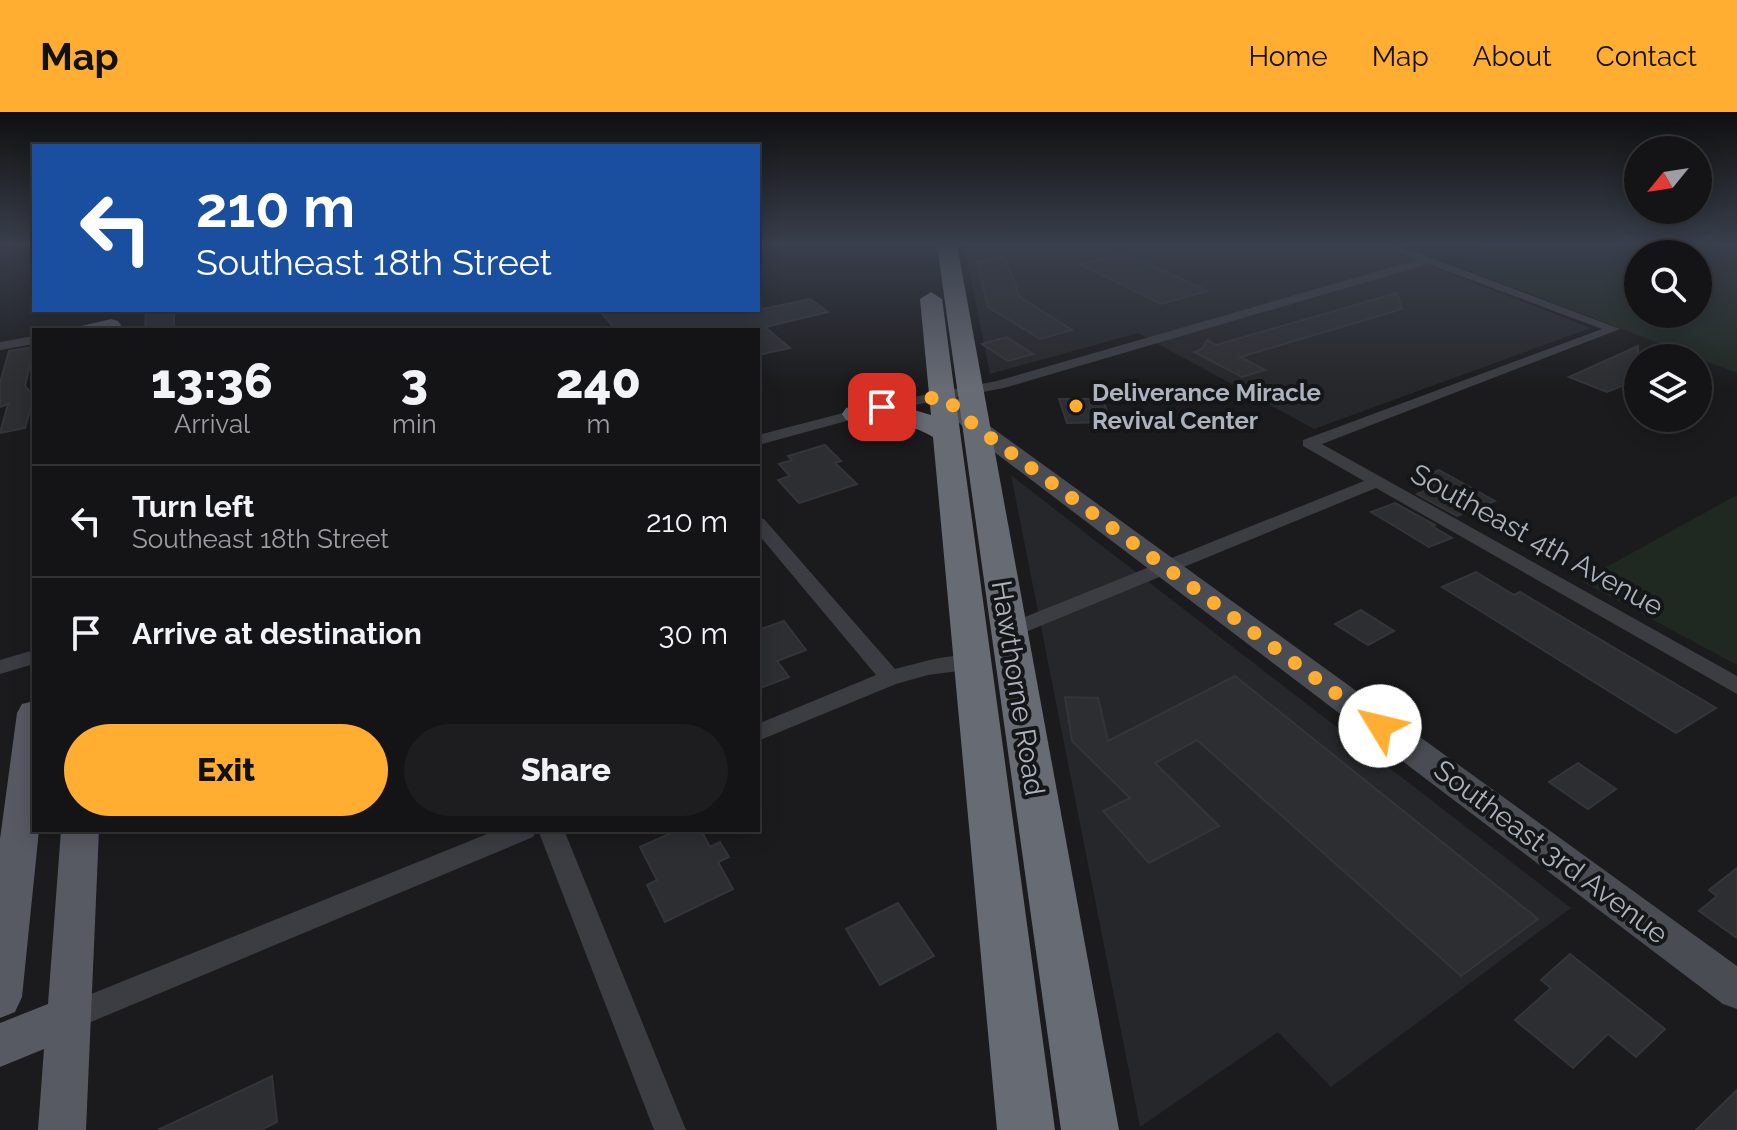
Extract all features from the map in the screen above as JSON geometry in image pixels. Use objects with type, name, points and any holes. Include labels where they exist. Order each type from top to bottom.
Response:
[{"type":"highway","name":"Hawthorne Road","points":[[943,293],[959,412],[974,663],[1026,1130]]},
{"type":"highway","name":"Hawthorne Road","points":[[959,412],[1009,631],[1090,1130]]},
{"type":"highway","points":[[856,414],[908,416],[928,421],[959,412]]},
{"type":"main road","points":[[0,997],[32,730]]},
{"type":"main road","points":[[62,1130],[80,832]]},
{"type":"main road","points":[[0,1045],[69,1017]]},
{"type":"street","points":[[760,439],[856,414],[959,412],[1330,293]]},
{"type":"street","name":"Southeast 4th Avenue","points":[[1514,293],[1614,329],[1309,443],[1737,686]]},
{"type":"street","points":[[0,346],[32,340]]},
{"type":"street","name":"Southeast 3rd Avenue","points":[[959,412],[1737,990]]},
{"type":"street","points":[[1009,631],[1377,482]]},
{"type":"street","points":[[760,525],[890,678]]},
{"type":"street","points":[[0,667],[32,658]]},
{"type":"street","points":[[760,732],[890,678],[928,668],[974,663]]},
{"type":"street","points":[[69,1017],[519,832]]},
{"type":"street","points":[[552,832],[670,1130]]},
{"type":"shaded area","points":[[974,293],[1499,293],[1591,328],[1314,429],[1138,333],[990,374]]},
{"type":"shaded area","points":[[1527,293],[1624,293],[1624,328],[1712,328],[1712,293],[1737,293],[1737,373],[1712,363],[1712,344],[1661,344]]},
{"type":"shaded area","points":[[1011,475],[1571,908],[1331,1087],[1278,1032],[1140,1127]]},
{"type":"shaded area","points":[[1737,495],[1737,665],[1581,581]]},
{"type":"building","points":[[984,293],[1018,293],[1020,297],[1072,330],[1040,339],[988,307]]},
{"type":"building","points":[[1138,293],[1203,293],[1161,304]]},
{"type":"building","points":[[1397,293],[1402,309],[1240,357],[1265,370],[1242,377],[1194,352],[1202,349],[1207,340],[1216,345]]},
{"type":"building","points":[[810,299],[828,312],[765,327],[790,348],[760,355],[760,328],[614,328],[601,312],[739,314]]},
{"type":"building","points":[[146,312],[174,312],[174,328],[145,328]]},
{"type":"building","points":[[1006,337],[1033,354],[1008,361],[982,344]]},
{"type":"building","points":[[32,347],[25,386],[32,394],[32,403],[25,428],[0,433],[8,404],[0,407],[0,383],[9,351]]},
{"type":"building","points":[[1624,352],[1624,385],[1607,392],[1569,377]]},
{"type":"building","points":[[1059,399],[1102,399],[1112,422],[1067,423]]},
{"type":"building","points":[[825,445],[841,461],[835,463],[857,484],[799,503],[778,480],[790,476],[779,464],[792,460],[788,456]]},
{"type":"building","points":[[1439,470],[1495,501],[1457,516],[1417,494],[1431,488],[1417,481]]},
{"type":"building","points":[[1395,503],[1452,538],[1429,547],[1371,512]]},
{"type":"building","points":[[1476,572],[1514,595],[1520,592],[1716,708],[1676,733],[1442,587]]},
{"type":"building","points":[[1361,610],[1394,631],[1368,645],[1335,624]]},
{"type":"building","points":[[784,621],[806,650],[777,661],[789,677],[760,688],[760,629]]},
{"type":"building","points":[[1235,676],[1538,919],[1461,976],[1197,740],[1155,763],[1219,826],[1149,863],[1103,811],[1130,798],[1072,741],[1065,697],[1098,698],[1108,741]]},
{"type":"building","points":[[1578,763],[1616,789],[1588,809],[1549,782]]},
{"type":"building","points":[[674,832],[702,832],[710,847],[720,842],[729,857],[718,862],[733,889],[665,922],[647,885],[657,880],[640,847]]},
{"type":"building","points":[[1737,868],[1737,938],[1699,911],[1717,896],[1709,890]]},
{"type":"building","points":[[898,903],[934,956],[880,985],[846,929]]},
{"type":"building","points":[[1570,954],[1665,1029],[1636,1057],[1608,1034],[1573,1068],[1515,1020],[1551,988],[1541,980]]},
{"type":"building","points":[[272,1076],[277,1122],[261,1130],[158,1130]]},
{"type":"building","points":[[1737,1090],[1737,1130],[1696,1130]]},
{"type":"place","name":"Deliverance Miracle Revival Center","points":[[1076,406]]},
{"type":"route","points":[[882,407],[943,396],[976,427],[1380,726]]}]
